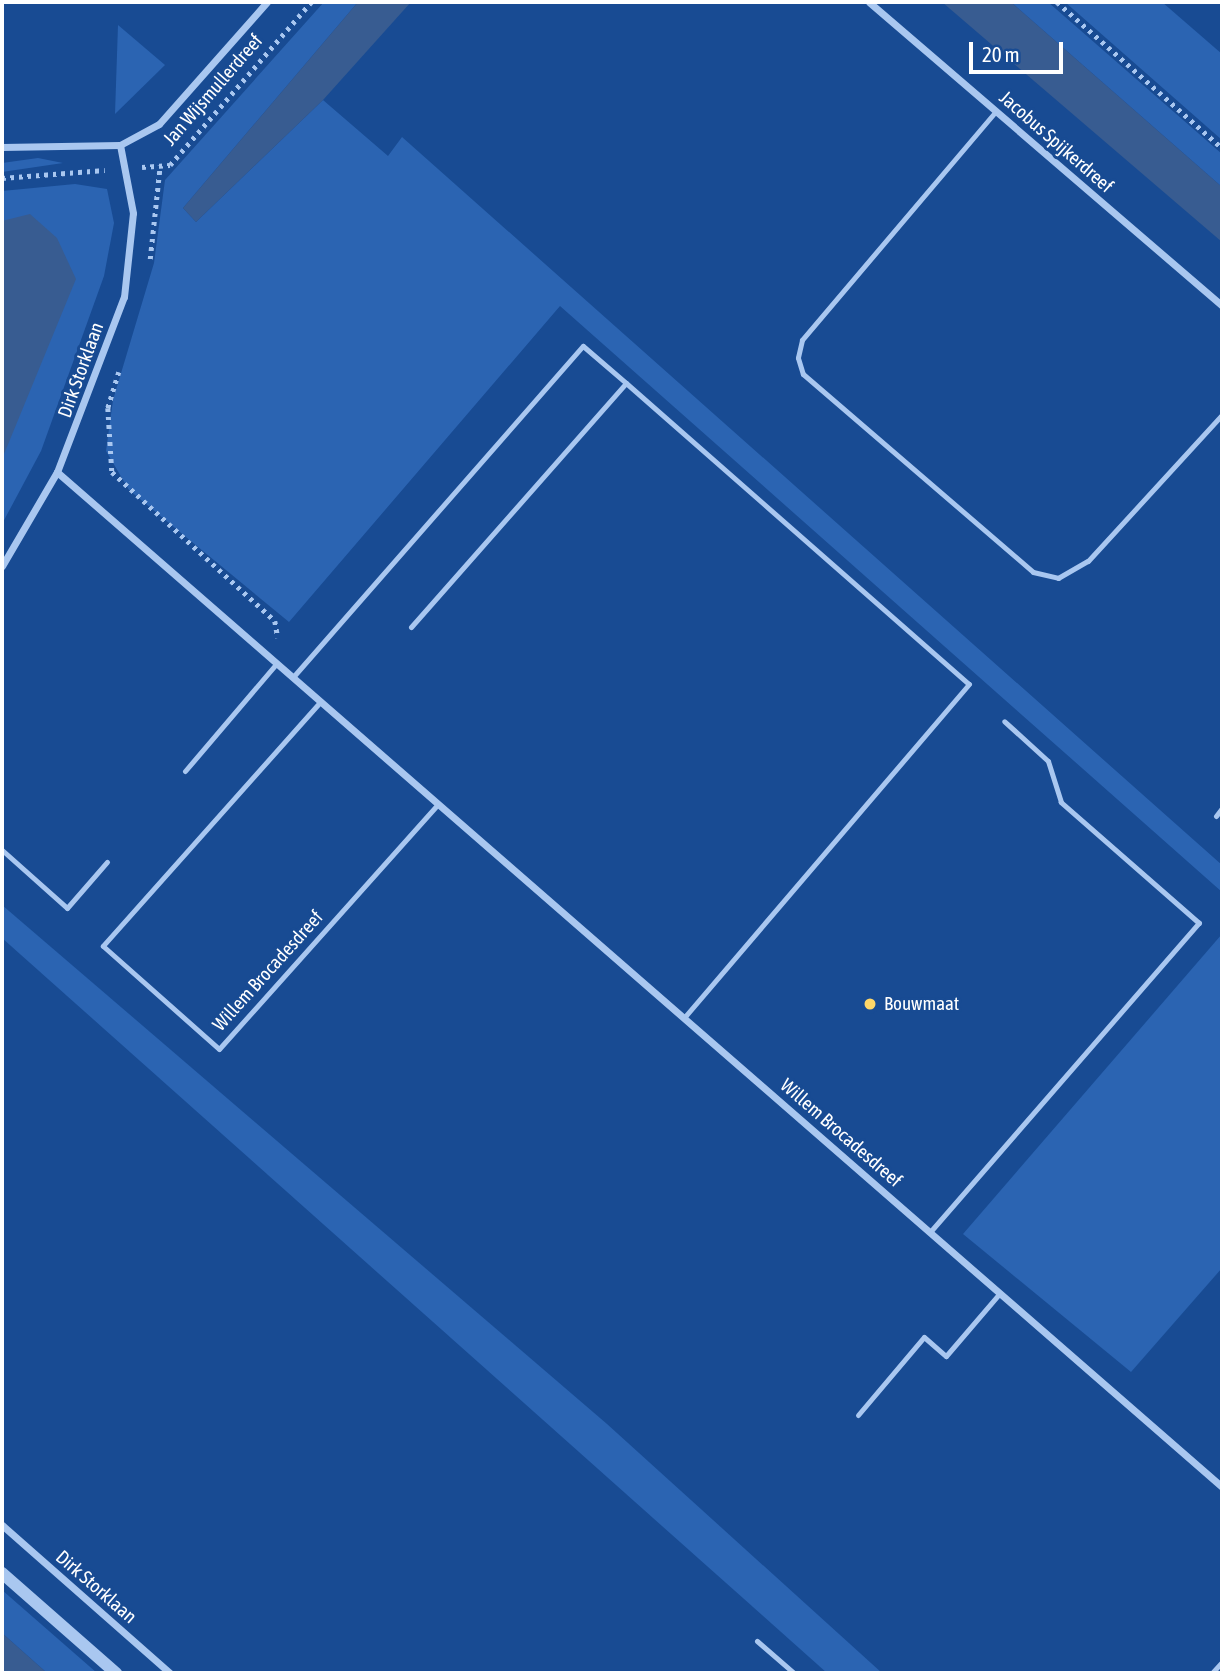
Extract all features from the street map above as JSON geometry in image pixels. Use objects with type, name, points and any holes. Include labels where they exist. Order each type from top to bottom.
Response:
[{"type":"street","name":"Jan Wijsmullerdreef","points":[[120,145],[159,124],[267,2]]},
{"type":"street","name":"Jacobus Spijkerdreef","points":[[869,2],[1222,306]]},
{"type":"street","points":[[2,147],[120,145]]},
{"type":"street","name":"Dirk Storklaan","points":[[2,566],[57,472],[124,297],[133,213],[120,145]]},
{"type":"street","name":"Willem Brocadesdreef","points":[[57,472],[1222,1487]]},
{"type":"street","name":"Dirk Storklaan","points":[[2,1525],[170,1673]]},
{"type":"street","points":[[2,1573],[116,1673]]},
{"type":"lane","points":[[996,111],[802,340],[798,358],[803,374],[1033,572],[1058,579],[1088,561],[1222,415]]},
{"type":"lane","points":[[293,677],[583,346],[626,383],[970,684],[684,1018]]},
{"type":"lane","points":[[411,627],[626,383]]},
{"type":"lane","points":[[185,771],[277,663]]},
{"type":"lane","name":"Willem Brocadesdreef","points":[[321,701],[103,946],[219,1049],[438,804]]},
{"type":"lane","points":[[930,1233],[1199,923],[1060,802],[1048,761],[1004,721]]},
{"type":"lane","points":[[1216,816],[1222,808]]},
{"type":"lane","points":[[2,850],[67,908],[107,862]]},
{"type":"lane","points":[[858,1415],[924,1337],[946,1356],[1000,1293]]},
{"type":"lane","points":[[757,1641],[794,1673]]},
{"type":"lane","points":[[1212,1673],[1222,1662]]},
{"type":"path","name":"Jan Wijsmullerdreef","points":[[124,168],[170,165],[311,2]]},
{"type":"path","points":[[1057,2],[1222,148]]},
{"type":"path","points":[[148,268],[160,166]]},
{"type":"path","points":[[2,178],[124,168]]},
{"type":"path","points":[[123,357],[108,408],[113,472],[275,621],[285,670]]},
{"type":"shaded area","points":[[324,2],[358,2],[183,208],[196,222],[323,100],[388,156],[402,137],[1222,865],[1222,892],[560,306],[289,622],[129,490],[106,451],[113,400],[154,263],[165,180]]},
{"type":"shaded area","points":[[358,2],[411,2],[323,100],[196,222],[183,208]]},
{"type":"shaded area","points":[[942,2],[1011,2],[1222,187],[1222,242]]},
{"type":"shaded area","points":[[1011,2],[1048,2],[1222,154],[1222,187]]},
{"type":"shaded area","points":[[1065,2],[1162,2],[1222,54],[1222,140]]},
{"type":"shaded area","points":[[118,25],[165,65],[115,114]]},
{"type":"shaded area","points":[[38,158],[63,163],[2,172],[2,163]]},
{"type":"shaded area","points":[[75,184],[107,189],[114,223],[104,276],[41,451],[2,524],[2,191]]},
{"type":"shaded area","points":[[30,214],[57,238],[76,279],[2,459],[2,221]]},
{"type":"shaded area","points":[[2,905],[607,1424],[882,1673],[827,1673],[2,938]]},
{"type":"shaded area","points":[[1222,934],[1222,1268],[1131,1372],[963,1234]]},
{"type":"shaded area","points":[[2,1590],[97,1673],[47,1673],[2,1633]]},
{"type":"shaded area","points":[[2,1633],[47,1673],[2,1673]]},
{"type":"place","name":"Bouwmaat","points":[[870,1004]]}]
